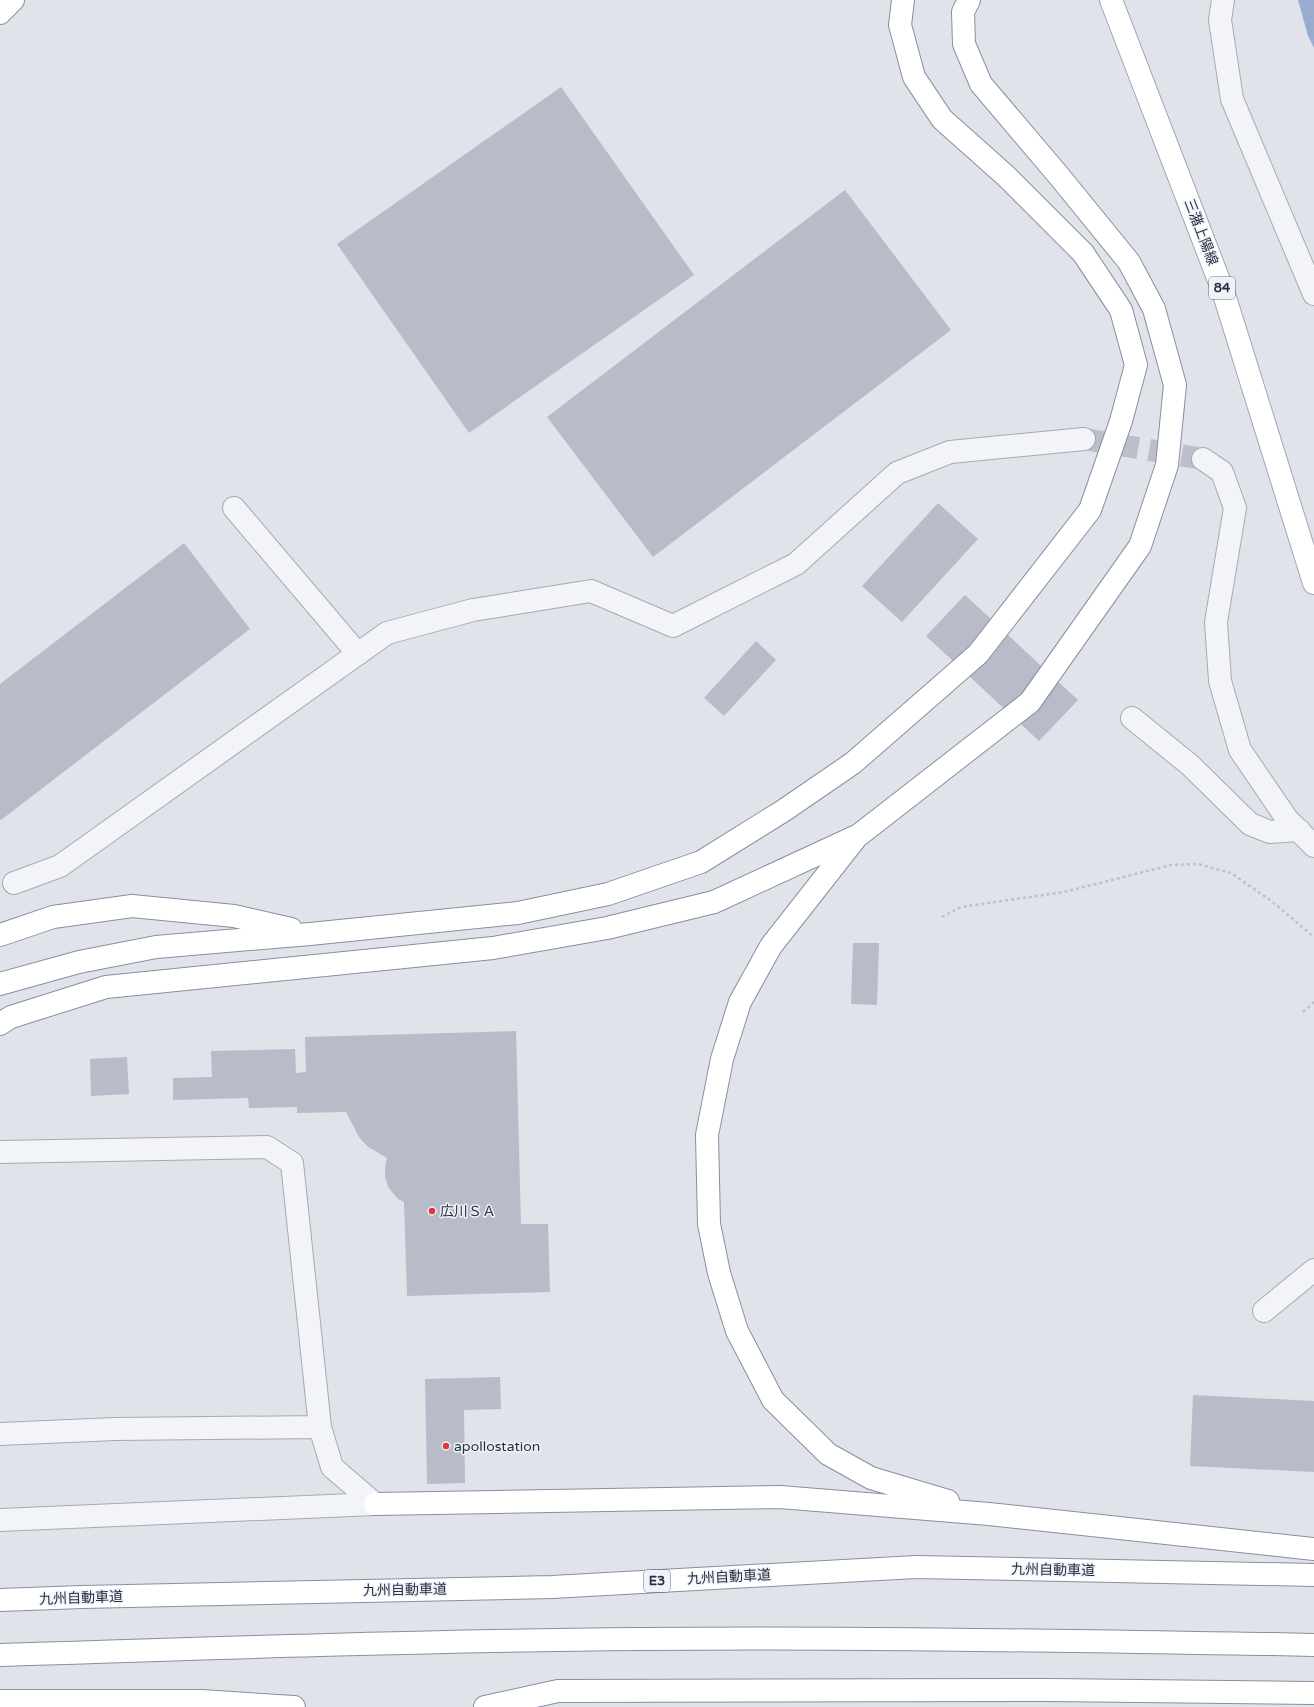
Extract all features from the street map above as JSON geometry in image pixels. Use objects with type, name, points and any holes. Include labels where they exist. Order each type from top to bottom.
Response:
[{"type":"main road","points":[[0,12],[13,0]]},
{"type":"main road","points":[[0,984],[79,962],[156,946],[310,934],[518,913],[608,894],[701,862],[783,811],[853,763],[978,654],[1090,510],[1121,421],[1136,365],[1121,310],[1083,253],[1006,176],[942,119],[914,77],[900,25],[903,0]]},
{"type":"main road","points":[[0,1024],[11,1017],[106,987],[493,948],[607,928],[714,902],[859,835],[1030,702],[1140,546],[1167,465],[1174,385],[1154,309],[1129,262],[981,84],[964,44],[963,12],[969,0]]},
{"type":"main road","name":"三潴上陽線","points":[[1111,0],[1223,291],[1314,584]]},
{"type":"main road","points":[[859,835],[771,946],[740,1002],[722,1059],[707,1135],[709,1224],[718,1274],[737,1331],[773,1400],[828,1454],[871,1478],[989,1514]]},
{"type":"main road","points":[[0,935],[53,917],[132,906],[234,916],[310,934]]},
{"type":"main road","points":[[375,1504],[780,1497],[989,1514],[1314,1549]]},
{"type":"main road","name":"九州自動車道","points":[[0,1600],[552,1587],[916,1567],[1314,1575]]},
{"type":"main road","points":[[0,1655],[296,1645],[640,1639],[968,1640],[1314,1645]]},
{"type":"main road","points":[[485,1707],[558,1691],[802,1690],[1314,1693]]},
{"type":"main road","points":[[0,1702],[201,1701],[294,1707]]},
{"type":"main road","points":[[0,1702],[14,1707]]},
{"type":"street","points":[[1223,0],[1220,20],[1232,99],[1314,294]]},
{"type":"street","points":[[14,883],[60,866],[387,633],[473,610],[591,591],[673,626],[796,564],[897,473],[950,452],[1084,439]]},
{"type":"street","points":[[1203,459],[1222,472],[1235,508],[1216,622],[1220,681],[1240,750],[1287,819],[1314,846]]},
{"type":"street","points":[[234,508],[358,654]]},
{"type":"street","points":[[1132,718],[1190,765],[1250,824],[1270,832],[1298,830]]},
{"type":"street","points":[[0,1152],[267,1147],[292,1163],[320,1427],[332,1467],[375,1504]]},
{"type":"street","points":[[1264,1311],[1314,1270]]},
{"type":"street","points":[[0,1434],[115,1429],[320,1427]]},
{"type":"street","points":[[0,1520],[375,1504]]},
{"type":"path","points":[[942,917],[961,906],[1064,892],[1171,865],[1198,864],[1231,873],[1270,900],[1314,937]]},
{"type":"path","points":[[1302,1012],[1314,1002]]},
{"type":"water","points":[[1298,0],[1314,0],[1314,48],[1308,36]]},
{"type":"building","points":[[561,87],[694,275],[469,433],[337,244]]},
{"type":"building","points":[[845,190],[951,330],[653,557],[547,417]]},
{"type":"building","points":[[938,503],[978,539],[902,622],[862,586]]},
{"type":"building","points":[[184,543],[250,629],[1,820],[0,684]]},
{"type":"building","points":[[965,595],[1078,700],[1039,741],[926,636]]},
{"type":"building","points":[[756,641],[776,660],[724,716],[704,698]]},
{"type":"building","points":[[853,943],[879,943],[877,1005],[851,1004]]},
{"type":"building","points":[[516,1031],[521,1224],[548,1224],[550,1292],[407,1296],[404,1202],[398,1199],[388,1187],[385,1177],[387,1158],[367,1146],[359,1137],[346,1112],[297,1113],[297,1107],[249,1108],[248,1098],[173,1100],[173,1078],[212,1077],[211,1051],[295,1049],[296,1073],[306,1072],[305,1037]]},
{"type":"building","points":[[127,1057],[129,1094],[91,1096],[90,1059]]},
{"type":"building","name":"apollostation","points":[[500,1377],[501,1409],[464,1410],[465,1483],[427,1484],[425,1379]]},
{"type":"building","points":[[1193,1395],[1314,1401],[1314,1472],[1190,1466]]},
{"type":"tunnel","points":[[1084,439],[1203,459]]},
{"type":"place","name":"広川ＳＡ","points":[[432,1211]]},
{"type":"place","name":"apollostation","points":[[446,1446]]}]
